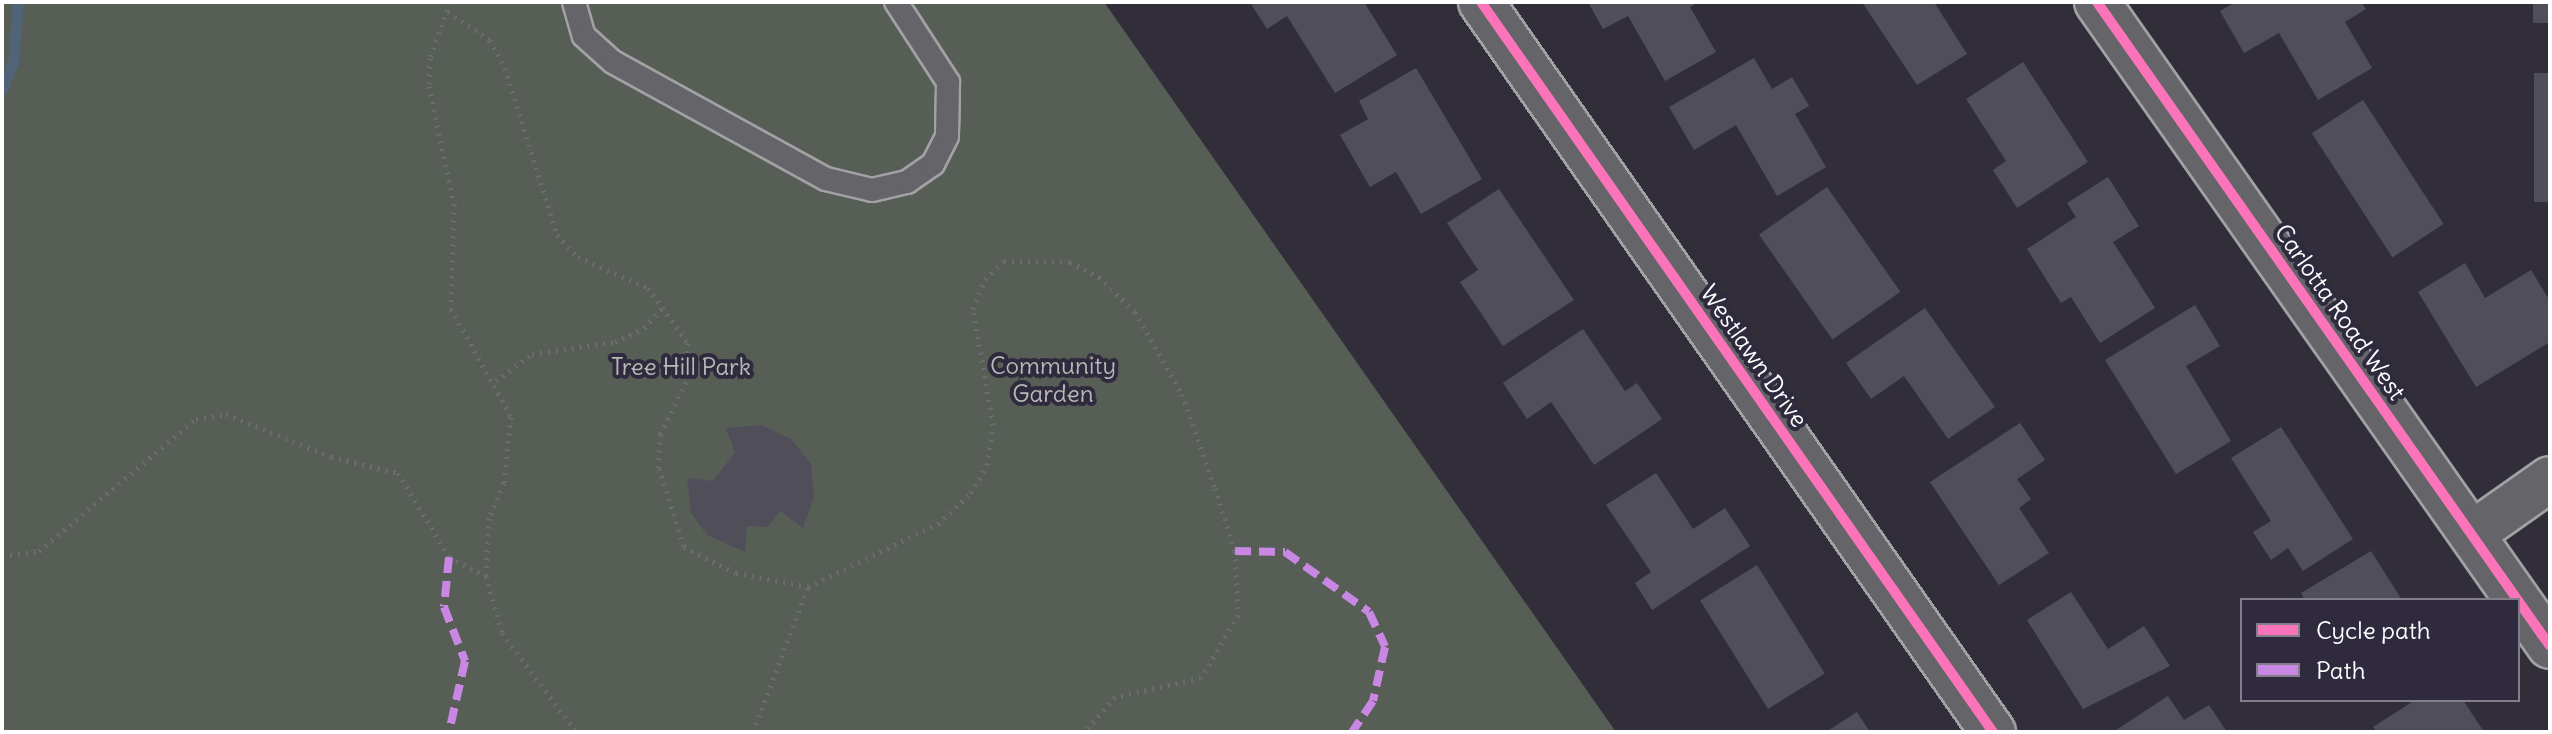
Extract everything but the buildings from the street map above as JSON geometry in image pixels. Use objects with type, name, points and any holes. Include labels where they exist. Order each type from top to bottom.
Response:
[{"type":"street","name":"Westlawn Drive","points":[[1481,2],[1993,732]]},
{"type":"street","name":"Carlotta Road West","points":[[2097,2],[2517,598]]},
{"type":"street","points":[[2472,534],[2550,479]]},
{"type":"street","name":"Carlotta Road West","points":[[2520,603],[2550,646]]},
{"type":"lane","points":[[574,2],[584,36],[613,62],[826,179],[872,190],[907,182],[933,164],[947,136],[948,82],[896,2]]},
{"type":"path","points":[[450,2],[430,58],[429,86],[454,204],[451,309],[496,381],[511,417],[512,443],[489,518],[486,576],[502,633],[576,732]]},
{"type":"path","points":[[448,12],[490,40],[505,68],[557,235],[578,257],[648,288],[688,343],[686,382],[660,434],[659,457],[684,547],[736,573],[808,587],[938,524],[982,474],[993,425],[973,309],[985,279],[1004,261],[1037,257],[1079,267],[1135,312],[1182,394],[1235,551],[1238,615],[1201,678],[1115,697],[1085,732]]},
{"type":"path","points":[[496,381],[532,354],[615,342],[644,328],[664,306]]},
{"type":"path","points":[[2,556],[39,551],[196,419],[226,414],[331,457],[398,473],[420,517],[449,557],[486,576]]},
{"type":"path","points":[[753,732],[808,587]]},
{"type":"green space","name":"Tree Hill Park","points":[[2,2],[1104,2],[1616,732],[2,732]]},
{"type":"waterway","points":[[2,90],[13,63],[18,2]]},
{"type":"marked path","points":[[1235,551],[1285,552],[1369,612],[1385,647],[1373,701],[1352,732]]},
{"type":"marked path","points":[[449,557],[444,607],[465,661],[449,732]]},
{"type":"cycle path","points":[[1481,2],[1993,732]]},
{"type":"cycle path","points":[[2097,2],[2516,598]]},
{"type":"cycle path","points":[[2520,603],[2550,646]]},
{"type":"park label","name":"Community Garden","points":[[1053,380]]}]
